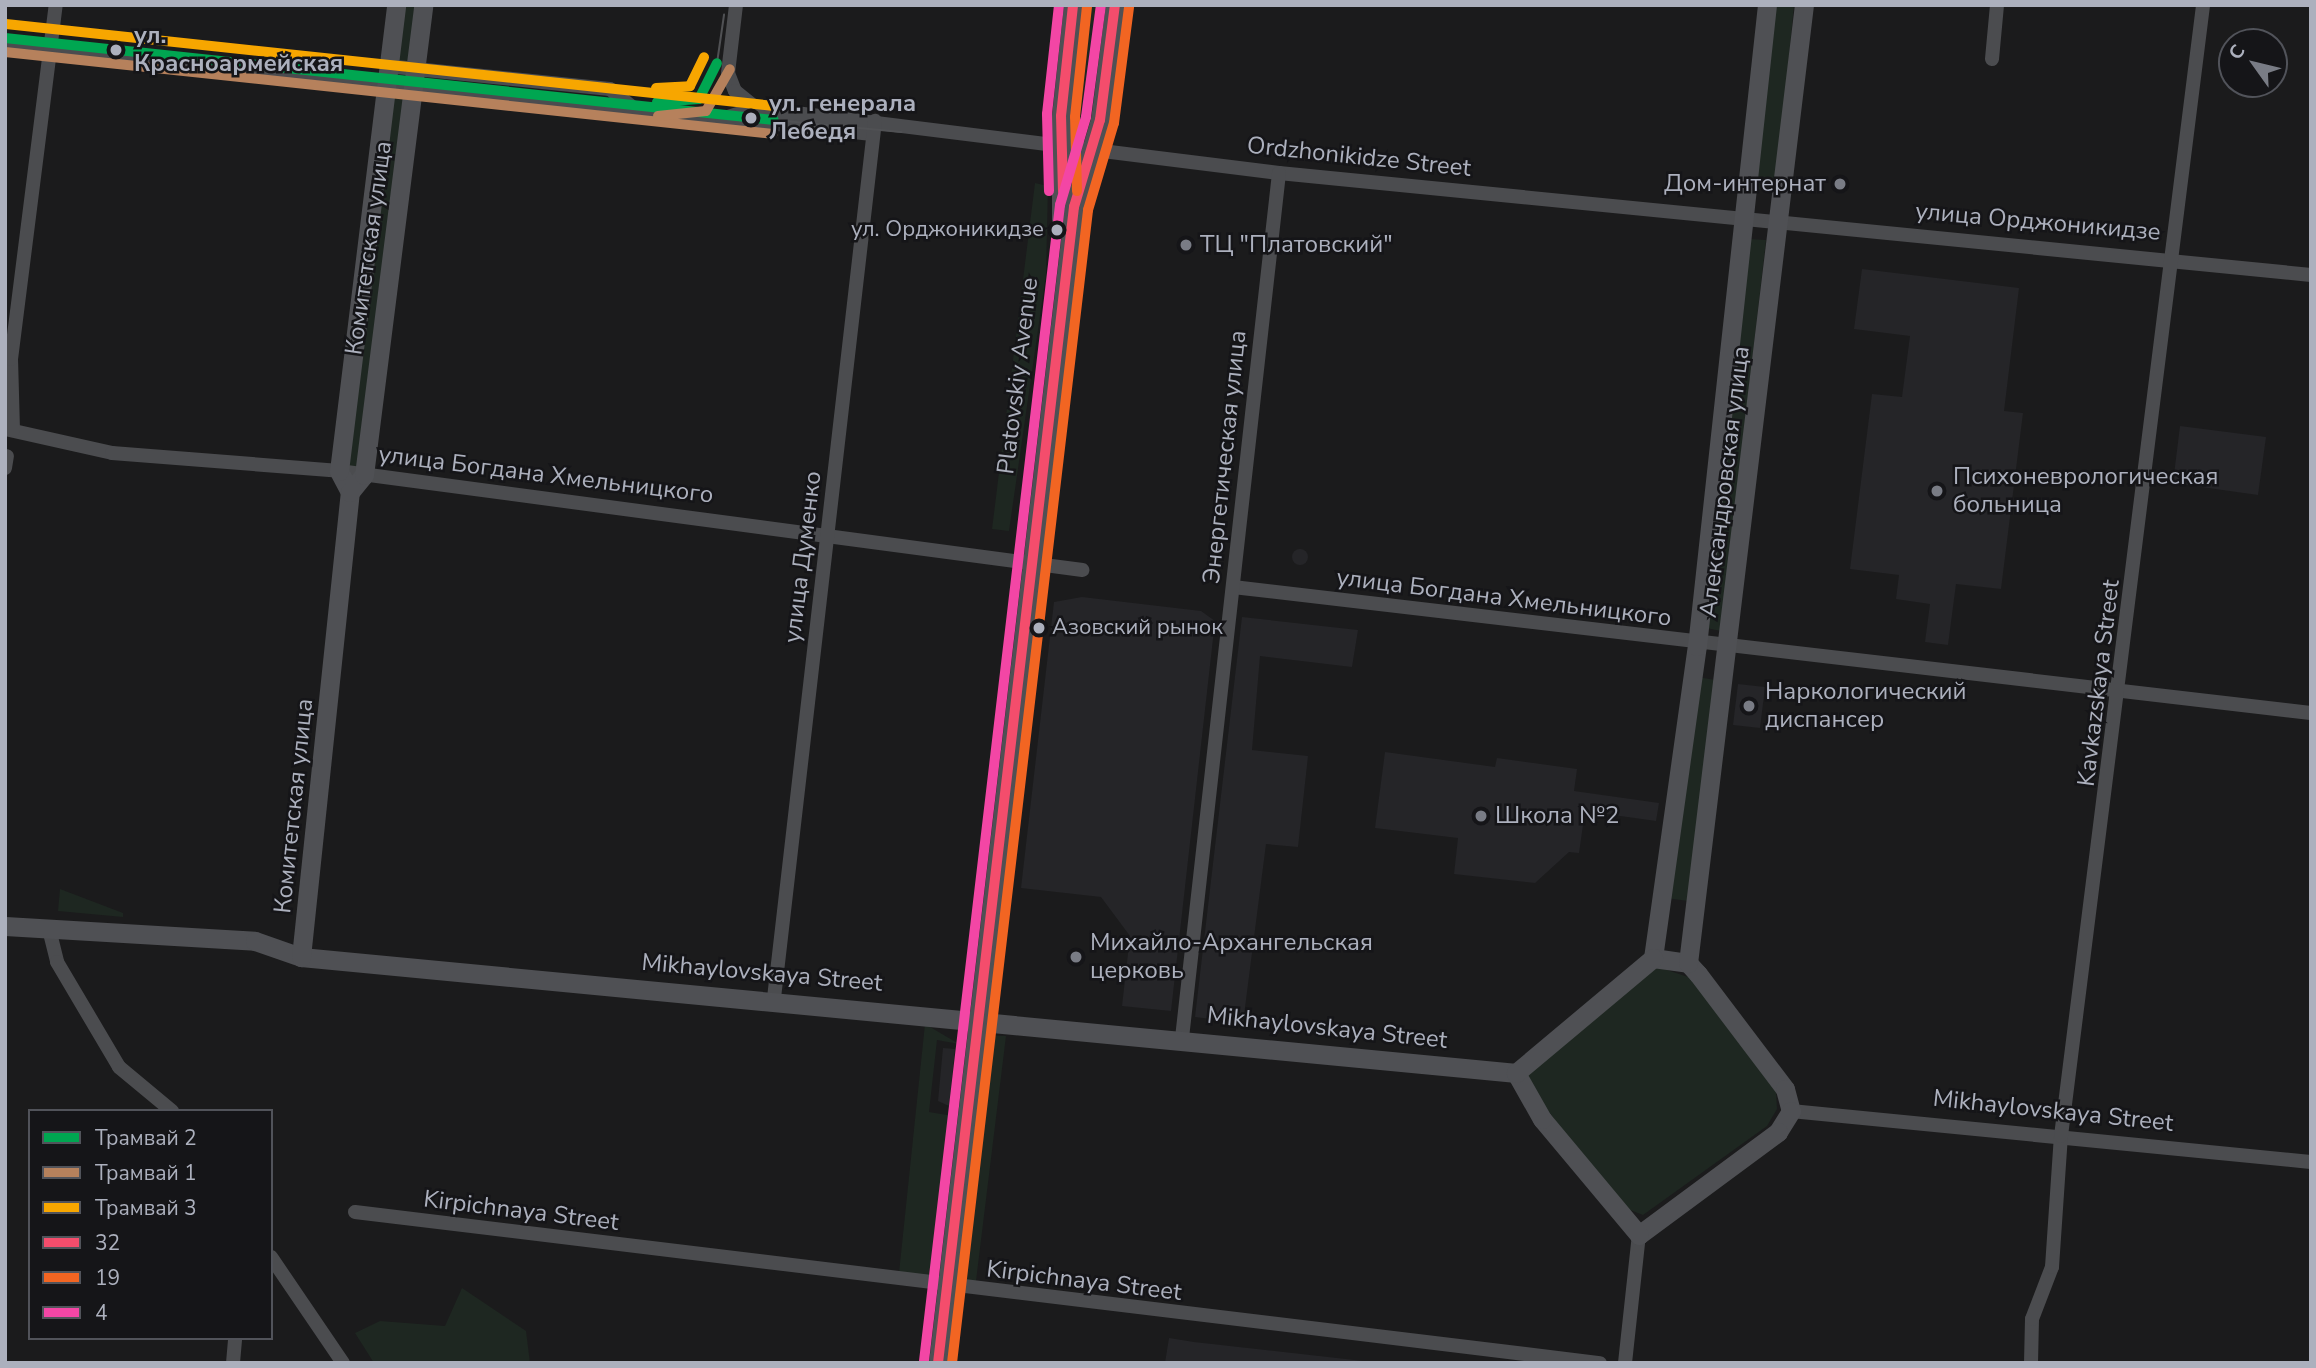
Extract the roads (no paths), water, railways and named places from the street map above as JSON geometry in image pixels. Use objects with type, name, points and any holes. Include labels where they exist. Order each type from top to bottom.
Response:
[{"type":"street","points":[[9,430],[12,359],[56,5]]},
{"type":"street","name":"Комитетская улица","points":[[339,471],[396,5]]},
{"type":"street","name":"Комитетская улица","points":[[364,475],[423,5]]},
{"type":"street","points":[[736,5],[728,73],[735,91],[756,107],[873,127]]},
{"type":"street","name":"Platovskiy Avenue","points":[[1028,564],[1026,534],[1063,204],[1063,146],[1073,5]]},
{"type":"street","name":"Platovskiy Avenue","points":[[1028,564],[1074,207],[1100,120],[1115,5]]},
{"type":"street","name":"Александровская улица","points":[[1653,958],[1697,646],[1767,5]]},
{"type":"street","name":"Александровская улица","points":[[1688,963],[1781,222],[1804,5]]},
{"type":"street","points":[[1992,59],[1997,5]]},
{"type":"street","name":"Kavkazskaya Street","points":[[2031,1363],[2032,1319],[2052,1267],[2061,1136],[2122,690],[2203,5]]},
{"type":"street","points":[[5,42],[416,77],[636,110],[722,119],[873,127]]},
{"type":"street","points":[[722,119],[756,107]]},
{"type":"street","name":"Ordzhonikidze Street","points":[[873,127],[1090,149],[1279,173],[1744,217]]},
{"type":"street","name":"улица Думенко","points":[[774,998],[829,535],[873,127]]},
{"type":"street","name":"Энергетическая улица","points":[[1182,1038],[1279,173]]},
{"type":"street","name":"улица Орджоникидзе","points":[[1744,217],[2174,257],[2311,275]]},
{"type":"street","name":"улица Богдана Хмельницкого","points":[[9,430],[112,453],[339,471],[1082,570]]},
{"type":"street","points":[[339,471],[350,492],[364,475]]},
{"type":"street","name":"Комитетская улица","points":[[302,957],[350,492]]},
{"type":"street","points":[[938,1363],[1028,564]]},
{"type":"street","name":"улица Богдана Хмельницкого","points":[[1233,587],[1697,646],[2122,690],[2311,713]]},
{"type":"street","name":"Mikhaylovskaya Street","points":[[5,926],[50,933],[256,941],[302,957],[774,998],[1516,1073]]},
{"type":"street","points":[[50,933],[57,962],[119,1067],[170,1109]]},
{"type":"street","points":[[1625,1363],[1639,1236],[1542,1119],[1516,1073],[1653,958],[1688,963],[1785,1089],[1791,1111],[1778,1132],[1639,1236]]},
{"type":"street","name":"Mikhaylovskaya Street","points":[[1791,1111],[2311,1162]]},
{"type":"street","name":"Kirpichnaya Street","points":[[355,1212],[947,1288],[1600,1363]]},
{"type":"street","points":[[273,1260],[343,1363]]},
{"type":"street","points":[[233,1363],[235,1340]]},
{"type":"tram line","points":[[717,63],[724,15]]},
{"type":"tram line","name":"3","points":[[6,24],[775,106]]},
{"type":"tram line","name":"2","points":[[5,38],[774,120]]},
{"type":"tram line","name":"1","points":[[5,52],[773,134]]},
{"type":"tram line","name":"3","points":[[656,88],[690,86],[704,57]]},
{"type":"tram line","name":"2","points":[[657,102],[699,99],[717,63]]},
{"type":"tram line","name":"1","points":[[658,116],[706,111],[730,69]]},
{"type":"tram line","points":[[774,120],[901,132]]},
{"type":"place","name":"ул. Красноармейская","points":[[116,50]]},
{"type":"place","name":"ул. генерала Лебедя","points":[[751,118]]},
{"type":"place","name":"Дом-интернат","points":[[1840,184]]},
{"type":"place","name":"ул. Орджоникидзе","points":[[1057,230]]},
{"type":"place","name":"ТЦ \"Платовский\"","points":[[1186,245]]},
{"type":"place","name":"Психоневрологическая больница","points":[[1937,491]]},
{"type":"place","name":"Азовский рынок","points":[[1039,628]]},
{"type":"place","name":"Наркологический диспансер","points":[[1749,706]]},
{"type":"place","name":"Школа №2","points":[[1481,816]]},
{"type":"place","name":"Михайло-Архангельская церковь","points":[[1076,957]]}]
